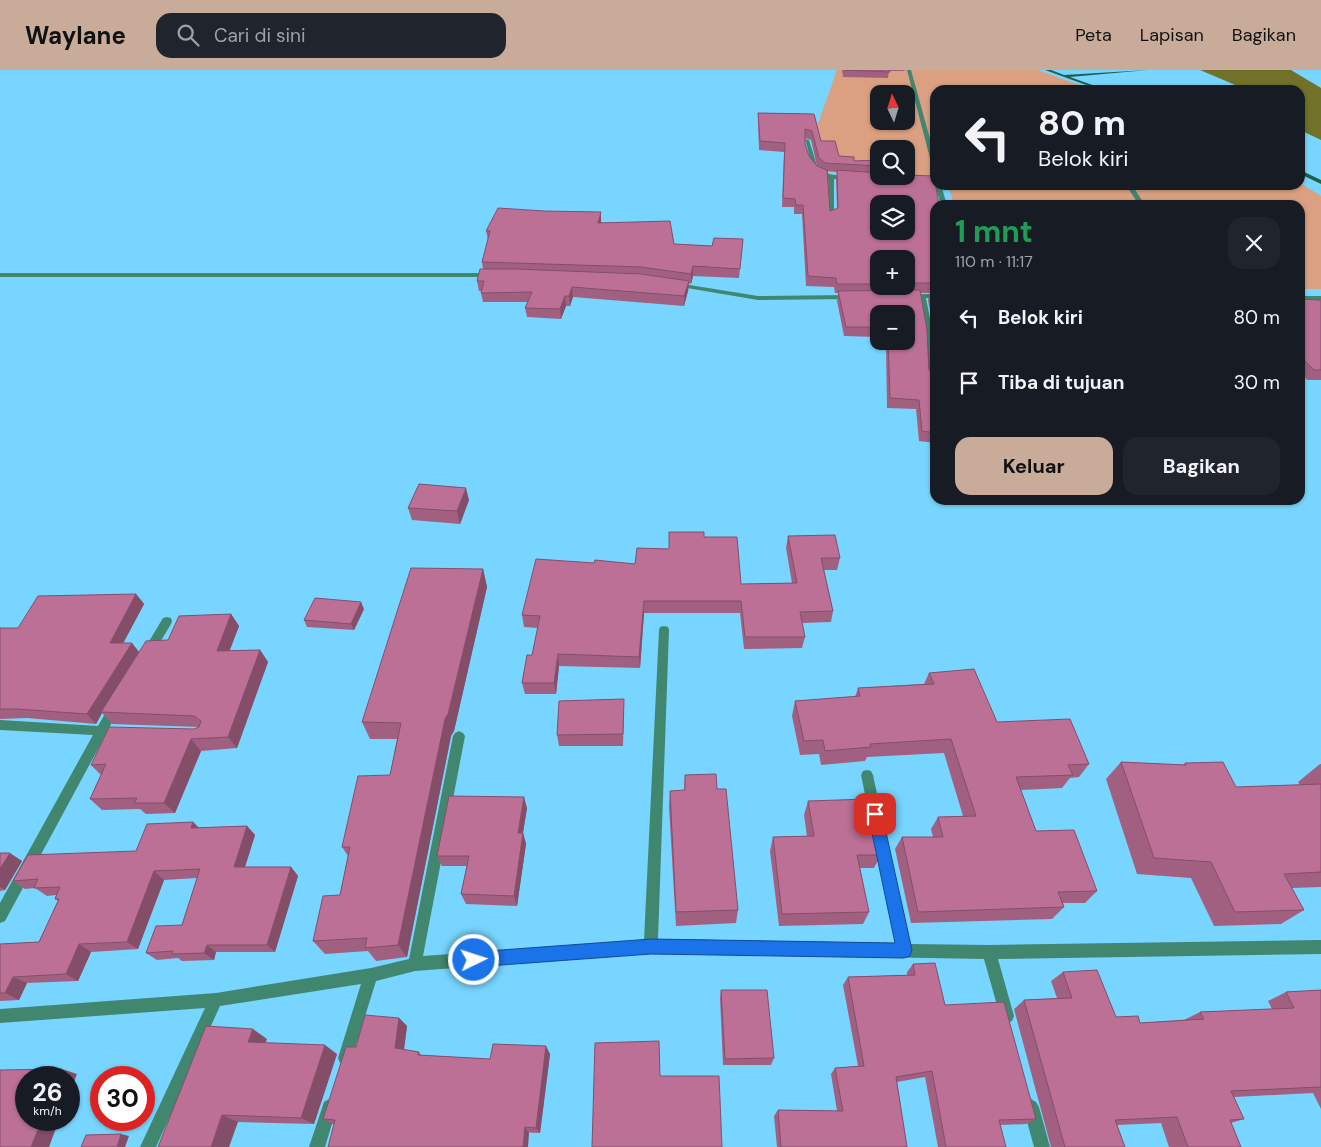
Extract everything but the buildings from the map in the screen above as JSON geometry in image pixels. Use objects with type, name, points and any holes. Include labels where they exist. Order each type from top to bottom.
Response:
[{"type":"main road","points":[[1047,70],[1089,85]]},
{"type":"main road","points":[[1063,76],[1146,70]]},
{"type":"main road","points":[[1305,174],[1321,182]]},
{"type":"street","points":[[909,70],[930,136]]},
{"type":"street","points":[[807,140],[814,170],[822,175],[831,177],[859,178]]},
{"type":"street","points":[[831,177],[832,217]]},
{"type":"street","points":[[0,275],[497,275]]},
{"type":"street","points":[[666,284],[758,298],[854,297]]},
{"type":"street","points":[[902,296],[930,296]]},
{"type":"street","points":[[922,296],[930,340]]},
{"type":"street","points":[[1305,298],[1321,298]]},
{"type":"street","points":[[1309,298],[1315,305]]},
{"type":"street","points":[[141,664],[167,621]]},
{"type":"street","points":[[651,946],[664,630]]},
{"type":"street","points":[[0,916],[120,697]]},
{"type":"street","points":[[0,725],[118,732]]},
{"type":"street","points":[[415,964],[459,736]]},
{"type":"street","points":[[867,775],[904,950]]},
{"type":"street","points":[[0,1016],[216,1000],[371,975],[415,964],[651,946],[990,952],[1321,947]]},
{"type":"street","points":[[990,952],[1010,1026]]},
{"type":"street","points":[[341,1071],[371,975]]},
{"type":"street","points":[[148,1147],[216,1000]]},
{"type":"street","points":[[317,1147],[335,1090]]},
{"type":"street","points":[[1027,1091],[1042,1147]]},
{"type":"shaded area","points":[[837,70],[1038,70],[1079,85],[930,85],[930,176],[915,175],[915,140],[870,140],[870,174],[821,172],[815,132]]},
{"type":"shaded area","points":[[1200,70],[1291,70],[1321,88],[1321,140],[1305,132],[1305,85],[1235,85]]},
{"type":"shaded area","points":[[1305,186],[1321,196],[1321,289],[1305,289],[1305,200],[952,200],[950,190],[1305,190]]},
{"type":"route","points":[[474,960],[651,946],[904,950],[875,814]]}]
